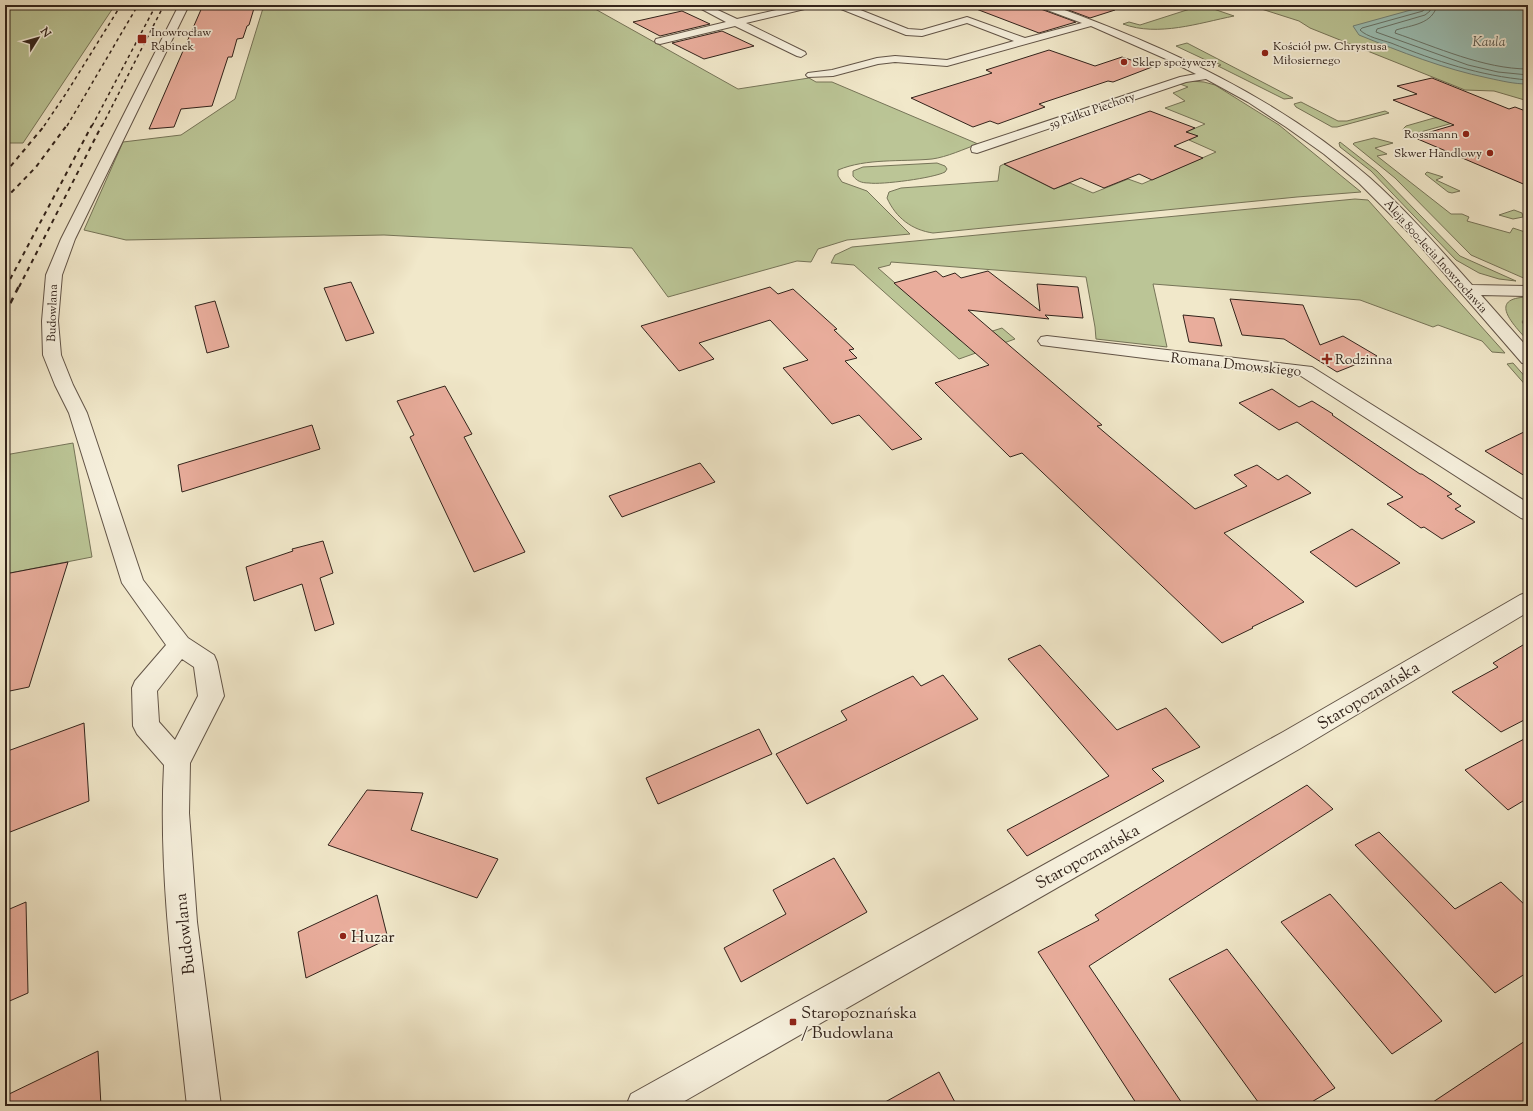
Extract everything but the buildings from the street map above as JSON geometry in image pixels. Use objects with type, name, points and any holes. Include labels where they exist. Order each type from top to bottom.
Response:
[{"type":"street","name":"Budowlana","points":[[184,5],[68,239],[54,275],[50,321],[52,355],[64,385],[78,413],[133,583],[180,645],[205,662],[211,696],[177,762],[175,813],[182,922],[204,1106]]},
{"type":"street","points":[[699,5],[802,54]]},
{"type":"street","points":[[660,42],[810,5]]},
{"type":"street","points":[[839,5],[906,32],[922,33],[967,20],[1025,42]]},
{"type":"street","name":"Aleja 800-lecia Inowrocławia","points":[[1042,5],[1149,46],[1207,75],[1286,120],[1363,179],[1415,230],[1528,359]]},
{"type":"street","points":[[812,75],[833,73],[876,61],[896,59],[947,63],[1092,23]]},
{"type":"street","name":"59 Pułku Piechoty","points":[[977,149],[1184,78],[1207,75]]},
{"type":"street","points":[[1467,290],[1528,291]]},
{"type":"street","name":"Romana Dmowskiego","points":[[1047,341],[1168,356],[1306,370],[1528,513]]},
{"type":"street","name":"Staropoznańska","points":[[643,1106],[1292,740],[1528,601]]},
{"type":"street","points":[[177,762],[146,726],[144,688],[180,645]]},
{"type":"green space","points":[[5,5],[115,5],[23,143],[5,143]]},
{"type":"green space","points":[[264,5],[588,5],[738,89],[809,78],[816,82],[832,82],[978,144],[938,158],[872,162],[849,166],[838,170],[838,176],[842,182],[867,191],[910,234],[847,240],[818,249],[811,262],[797,261],[668,297],[632,248],[384,235],[126,240],[84,230],[123,142],[181,135],[235,99]]},
{"type":"green space","points":[[1184,5],[1202,5],[1234,16],[1178,28],[1136,28],[1123,24],[1129,22],[1140,25],[1193,8]]},
{"type":"green space","name":"Kaula","points":[[1528,5],[1528,101],[1494,91],[1465,90],[1310,28],[1299,21],[1252,6]]},
{"type":"green space","points":[[1187,43],[1293,98],[1284,99],[1218,66],[1221,65],[1213,61],[1210,62],[1176,46]]},
{"type":"green space","points":[[1190,81],[1204,82],[1215,85],[1279,125],[1361,192],[933,233],[918,229],[906,222],[895,211],[887,198],[889,192],[901,188],[998,181],[1000,166],[1004,164],[1054,189],[1070,183],[1093,193],[1128,179],[1142,184],[1216,152],[1189,140],[1197,136],[1186,132],[1205,124],[1165,108],[1185,101],[1173,93],[1188,87],[1180,84]]},
{"type":"green space","points":[[1301,102],[1338,121],[1347,121],[1385,111],[1389,113],[1332,127],[1296,107],[1294,104]]},
{"type":"green space","points":[[1456,117],[1460,121],[1410,135],[1405,133],[1403,129],[1406,126],[1434,118]]},
{"type":"green space","points":[[1374,138],[1393,143],[1375,148],[1387,154],[1377,156],[1451,214],[1462,214],[1469,217],[1467,221],[1510,233],[1513,228],[1528,233],[1528,280],[1471,255],[1395,178],[1353,144]]},
{"type":"green space","points":[[1340,142],[1377,171],[1460,256],[1516,281],[1499,279],[1479,273],[1456,260],[1371,171],[1340,147]]},
{"type":"green space","points":[[937,163],[945,166],[947,169],[945,172],[930,177],[884,183],[866,183],[856,179],[853,176],[853,171],[863,167]]},
{"type":"green space","points":[[1427,172],[1443,177],[1436,180],[1460,191],[1452,193],[1448,192],[1425,174]]},
{"type":"green space","points":[[1355,199],[1368,200],[1505,353],[1492,352],[1482,341],[1438,325],[1433,327],[1360,300],[1153,284],[1167,347],[1096,339],[1086,277],[891,262],[890,265],[878,268],[961,341],[1002,328],[1015,339],[959,359],[854,265],[831,263],[835,255],[852,247]]},
{"type":"green space","points":[[1514,210],[1522,213],[1523,217],[1513,219],[1499,215]]},
{"type":"green space","points":[[1528,297],[1528,314],[1522,322],[1528,330],[1528,341],[1516,328],[1507,313],[1506,307],[1508,302],[1515,299]]},
{"type":"green space","points":[[1513,363],[1528,380],[1528,388],[1507,364]]},
{"type":"green space","points":[[73,443],[92,557],[5,574],[5,455]]},
{"type":"water","name":"Kaula","points":[[1429,5],[1528,5],[1528,84],[1498,80],[1439,65],[1359,35],[1353,26]]},
{"type":"railway","points":[[44,126],[121,5]]},
{"type":"railway","points":[[67,126],[138,5]]},
{"type":"railway","points":[[92,126],[156,5]]},
{"type":"railway","points":[[102,126],[164,5]]},
{"type":"railway","points":[[5,173],[45,125]]},
{"type":"railway","points":[[5,199],[36,167],[67,125]]},
{"type":"railway","points":[[6,287],[92,125]]},
{"type":"railway","points":[[19,287],[102,125]]},
{"type":"railway","points":[[5,314],[19,286]]},
{"type":"place","name":"Inowrocław Rąbinek","points":[[142,39]]},
{"type":"place","name":"Kościół pw. Chrystusa Miłosiernego","points":[[1265,53]]},
{"type":"place","name":"Sklep spożywczy","points":[[1124,62]]},
{"type":"place","name":"Rossmann","points":[[1466,134]]},
{"type":"place","name":"Skwer Handlowy","points":[[1490,153]]},
{"type":"place","name":"Rodzinna","points":[[1327,359]]},
{"type":"place","name":"Huzar","points":[[343,936]]},
{"type":"place","name":"Staropoznańska / Budowlana","points":[[793,1022]]}]
